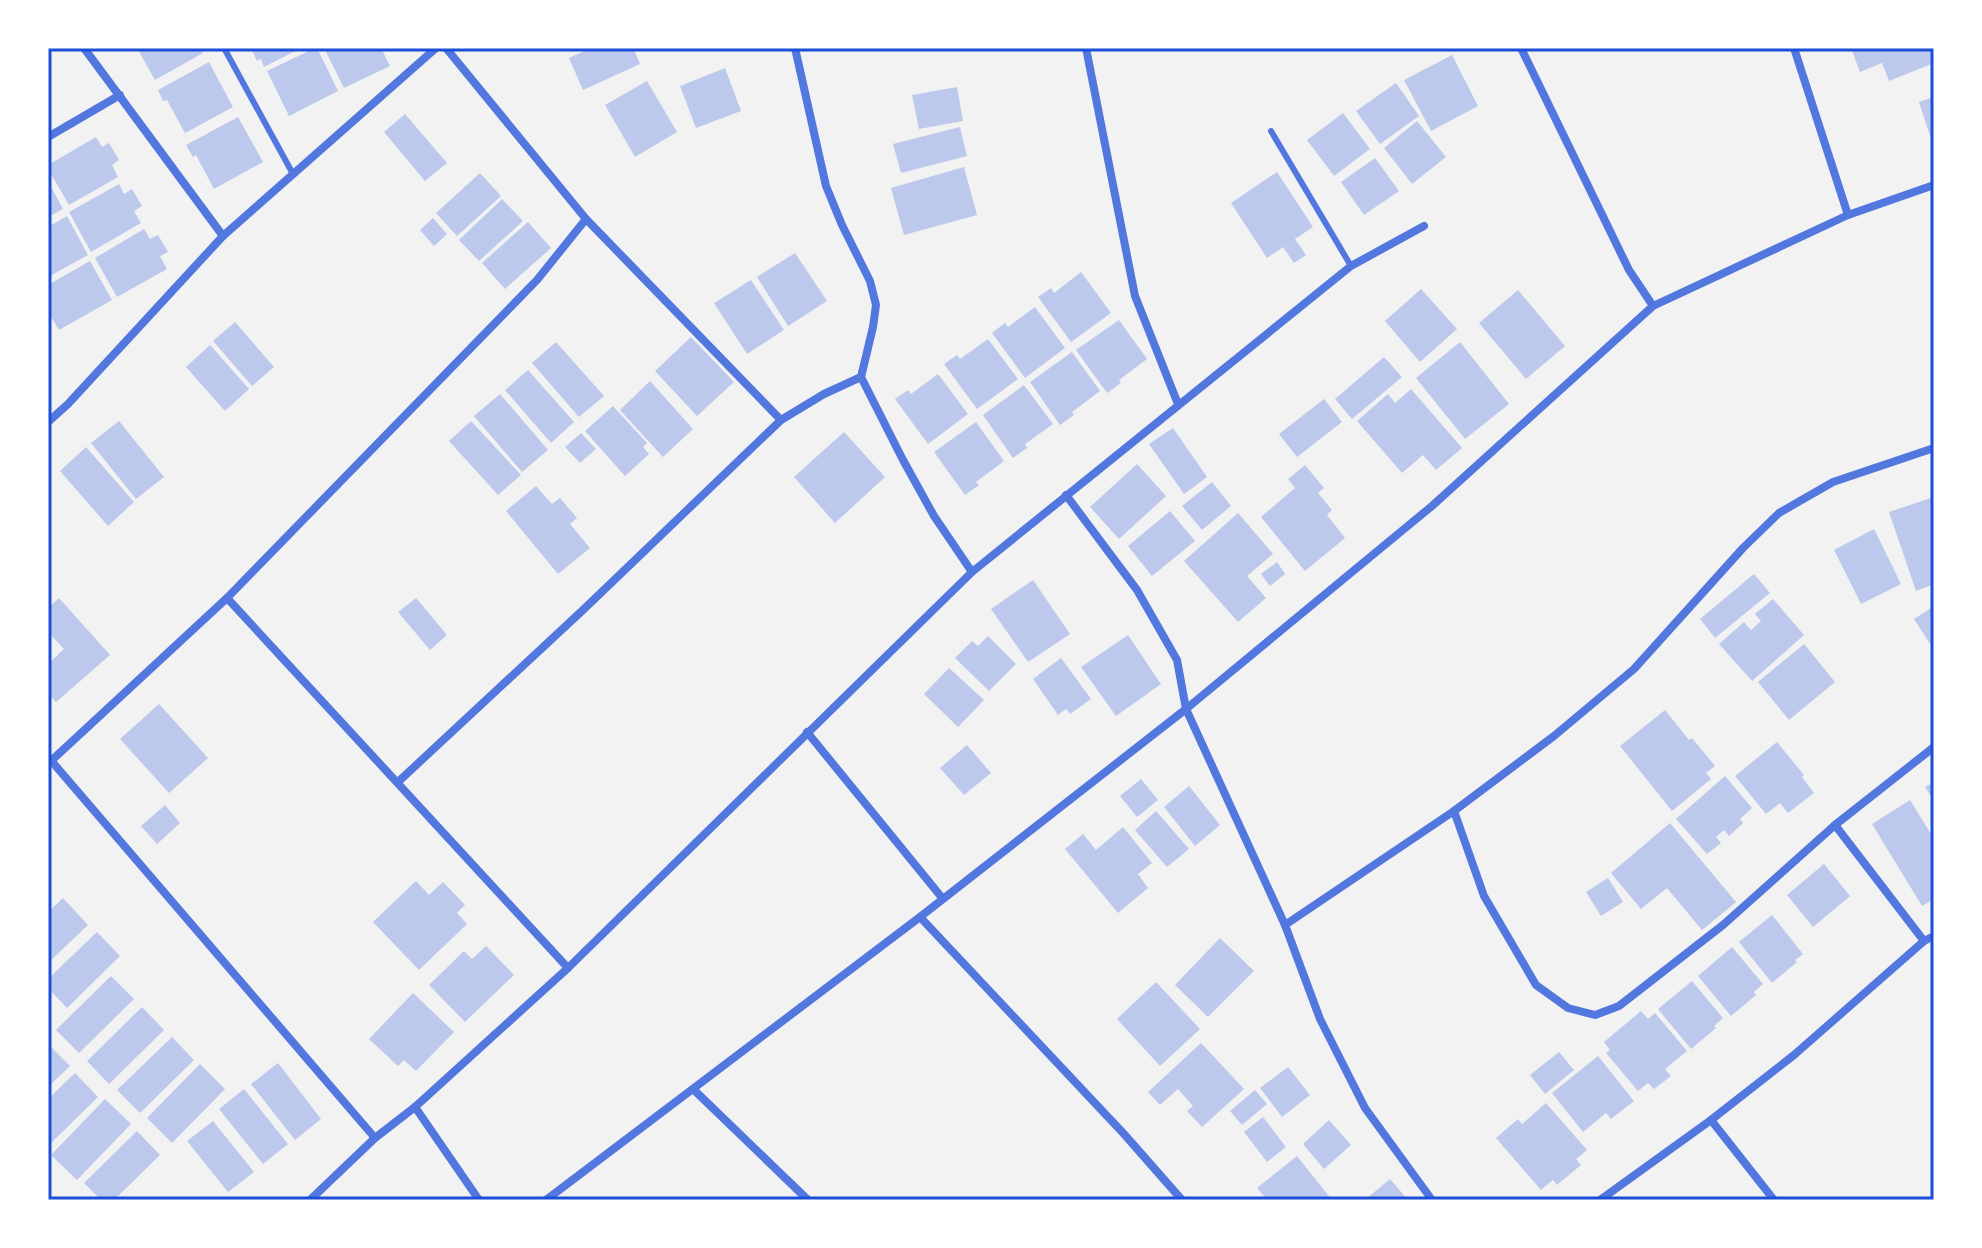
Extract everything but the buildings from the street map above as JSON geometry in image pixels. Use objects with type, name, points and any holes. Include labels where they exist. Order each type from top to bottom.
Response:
[{"type":"street","points":[[84,48],[223,236]]},
{"type":"street","points":[[48,422],[223,236],[436,48]]},
{"type":"street","points":[[446,48],[586,219],[781,420]]},
{"type":"street","points":[[795,48],[826,186],[870,281],[876,305],[861,377],[934,516],[972,572]]},
{"type":"street","points":[[1086,48],[1135,296],[1178,404]]},
{"type":"street","points":[[1521,48],[1629,270],[1653,306]]},
{"type":"street","points":[[1794,48],[1848,215]]},
{"type":"street","points":[[48,137],[120,95]]},
{"type":"street","points":[[546,1200],[920,917],[1186,709],[1432,506],[1653,306],[1848,215],[1934,185]]},
{"type":"street","points":[[375,1138],[50,758],[227,598],[537,280],[586,219]]},
{"type":"street","points":[[310,1200],[375,1138],[415,1107],[568,968],[972,572],[1351,266],[1424,226]]},
{"type":"street","points":[[398,782],[781,420],[824,394],[861,377]]},
{"type":"street","points":[[1285,925],[1454,811],[1554,736],[1634,669],[1743,548],[1779,513],[1833,482],[1934,448]]},
{"type":"street","points":[[1066,495],[1137,590],[1177,660],[1186,709],[1285,925],[1320,1019],[1365,1108],[1432,1200]]},
{"type":"street","points":[[227,598],[568,968]]},
{"type":"street","points":[[807,732],[943,899]]},
{"type":"street","points":[[1454,811],[1484,896],[1536,985],[1568,1008],[1595,1015],[1619,1006],[1712,934],[1835,825],[1934,747]]},
{"type":"street","points":[[1835,825],[1924,941]]},
{"type":"street","points":[[920,917],[1182,1200]]},
{"type":"street","points":[[1600,1200],[1794,1055],[1924,941],[1934,936]]},
{"type":"street","points":[[693,1089],[808,1200]]},
{"type":"street","points":[[415,1107],[479,1200]]},
{"type":"street","points":[[1711,1120],[1774,1200]]},
{"type":"lane","points":[[224,48],[293,174]]},
{"type":"lane","points":[[1271,131],[1351,266]]}]
